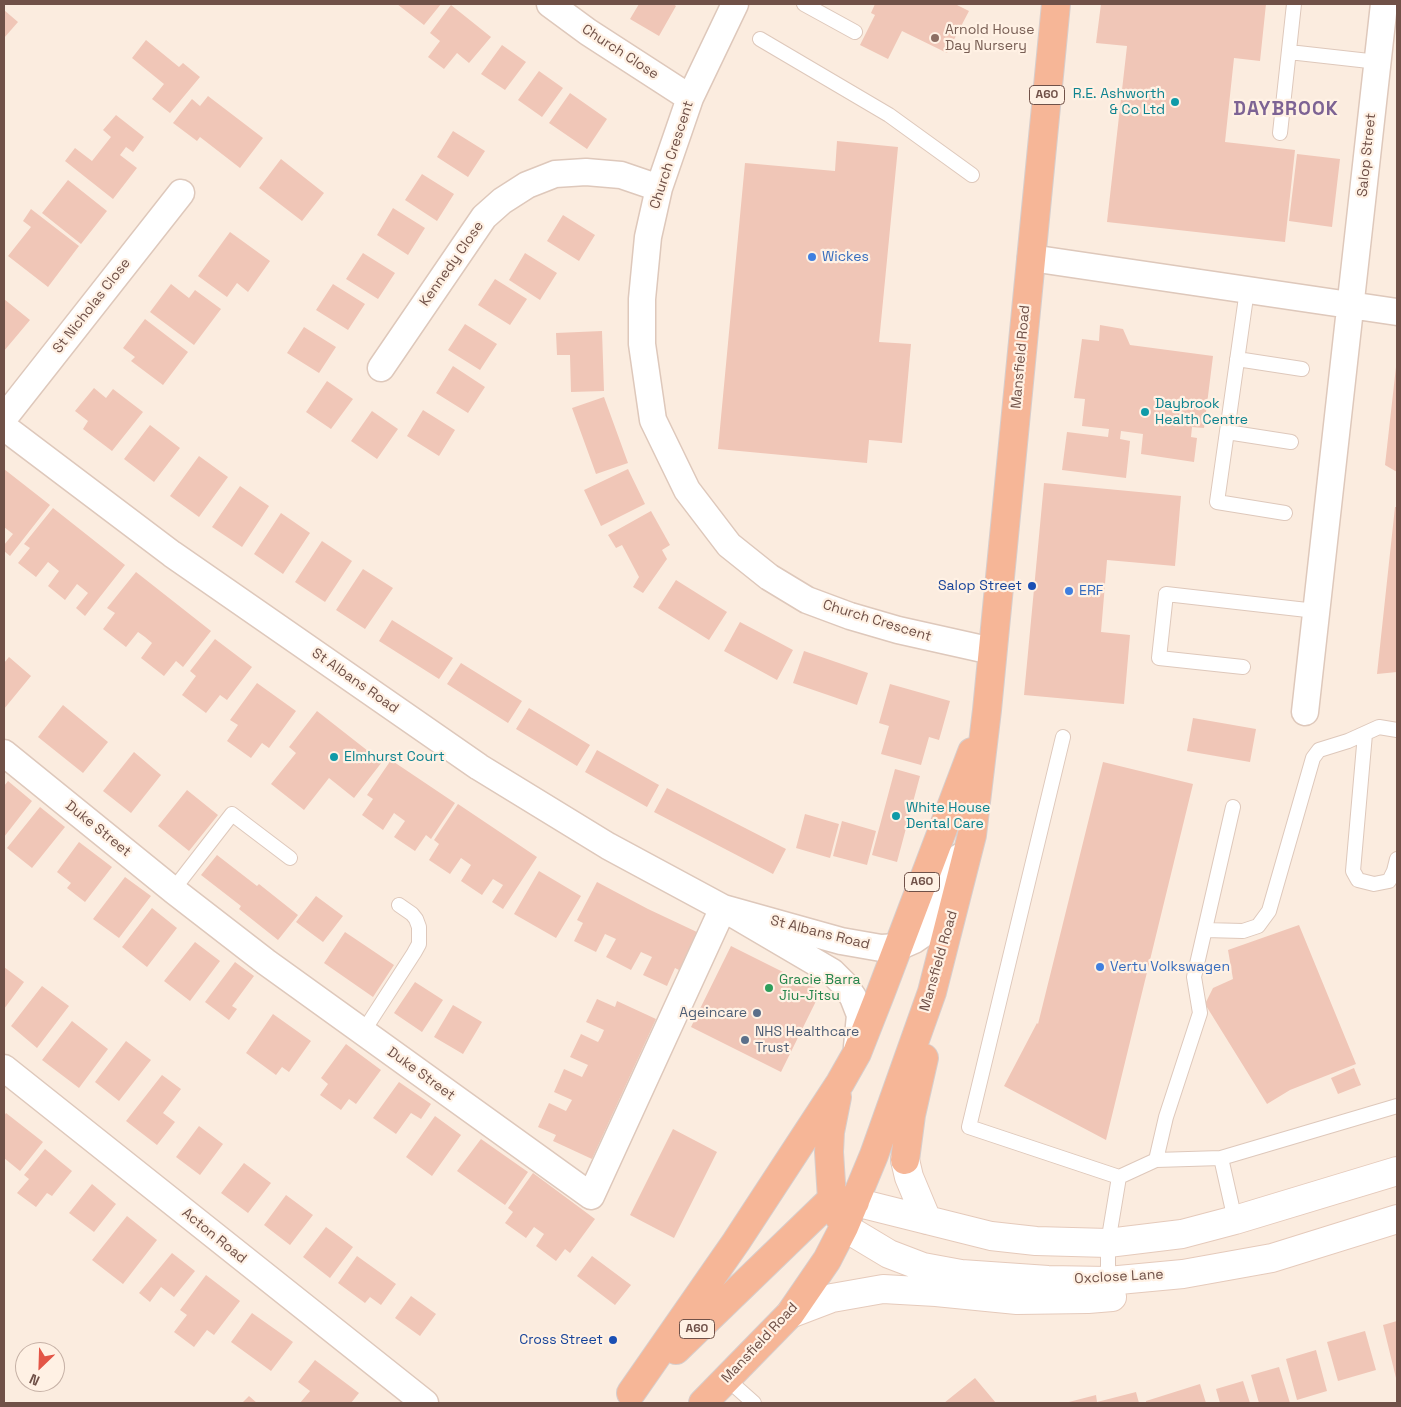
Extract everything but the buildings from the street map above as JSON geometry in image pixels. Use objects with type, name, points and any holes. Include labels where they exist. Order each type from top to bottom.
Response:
[{"type":"highway","name":"Mansfield Road","points":[[626,1398],[763,1265],[844,1201],[874,1155],[932,992],[972,835],[987,710],[1056,4]]},
{"type":"highway","name":"Mansfield Road","points":[[626,1398],[736,1242],[840,1083],[857,1053],[882,992],[987,710]]},
{"type":"highway","name":"A60","points":[[905,1160],[911,1115],[929,1037],[932,992]]},
{"type":"highway","name":"Mansfield Road","points":[[703,1403],[790,1314],[827,1260],[844,1227],[844,1201],[829,1152],[830,1132],[840,1083]]},
{"type":"main road","points":[[905,1160],[909,1177],[927,1220]]},
{"type":"main road","points":[[844,1201],[1000,1237],[1036,1241],[1108,1243],[1182,1234],[1397,1171]]},
{"type":"main road","name":"Oxclose Lane","points":[[844,1227],[890,1254],[923,1267],[961,1274],[1048,1280],[1108,1281],[1183,1274],[1272,1258],[1397,1219]]},
{"type":"main road","points":[[790,1314],[832,1298],[883,1289],[1017,1300],[1088,1299],[1180,1290],[1272,1258]]},
{"type":"street","name":"Church Close","points":[[550,4],[588,32],[690,98]]},
{"type":"street","name":"Church Crescent","points":[[736,4],[690,98],[659,188],[648,237],[642,299],[642,344],[653,420],[687,490],[729,545],[769,577],[807,600],[850,616],[898,630],[992,651]]},
{"type":"street","name":"Salop Street","points":[[1305,712],[1384,4]]},
{"type":"street","name":"Kennedy Close","points":[[381,368],[484,218],[502,201],[527,185],[555,174],[586,172],[621,175],[659,188]]},
{"type":"street","name":"St Nicholas Close","points":[[4,418],[181,193]]},
{"type":"street","points":[[1031,258],[1397,312]]},
{"type":"street","name":"St Albans Road","points":[[4,427],[172,554],[479,767],[608,846],[724,908],[832,972],[853,996],[860,1015],[857,1053]]},
{"type":"street","name":"Duke Street","points":[[4,753],[173,890],[266,962],[591,1196],[724,908]]},
{"type":"street","name":"St Albans Road","points":[[724,908],[841,941],[881,948],[898,947],[914,940],[930,929],[945,885],[972,835]]},
{"type":"street","name":"Acton Road","points":[[4,1068],[425,1403]]},
{"type":"lane","points":[[804,4],[856,32]]},
{"type":"lane","points":[[1280,133],[1294,4]]},
{"type":"lane","points":[[760,39],[889,115],[972,174]]},
{"type":"lane","points":[[1289,52],[1378,62]]},
{"type":"lane","points":[[1247,290],[1217,502],[1285,513]]},
{"type":"lane","points":[[1237,359],[1302,368]]},
{"type":"lane","points":[[1227,432],[1291,442]]},
{"type":"lane","points":[[1244,667],[1159,658],[1166,594],[1316,611]]},
{"type":"lane","points":[[1204,930],[1243,931],[1258,926],[1269,911],[1313,758],[1319,750],[1348,741],[1379,727],[1397,730]]},
{"type":"lane","points":[[1365,734],[1353,870],[1358,880],[1374,884],[1389,881],[1397,859]]},
{"type":"lane","points":[[1063,737],[969,1127],[1119,1177],[1156,1160],[1221,1158],[1397,1106]]},
{"type":"lane","points":[[1156,1160],[1166,1117],[1200,1013],[1194,977],[1233,807]]},
{"type":"lane","points":[[173,890],[232,814],[290,858]]},
{"type":"lane","points":[[363,1032],[419,944],[419,927],[416,919],[399,905]]},
{"type":"lane","points":[[1221,1158],[1235,1220]]},
{"type":"lane","points":[[1108,1281],[1108,1243],[1119,1177]]},
{"type":"lane","points":[[727,1379],[754,1403]]},
{"type":"place","name":"Arnold House Day Nursery","points":[[935,38]]},
{"type":"place","name":"R.E. Ashworth & Co Ltd","points":[[1175,102]]},
{"type":"place","name":"Wickes","points":[[812,257]]},
{"type":"place","name":"Daybrook Health Centre","points":[[1145,412]]},
{"type":"place","name":"Salop Street","points":[[1032,586]]},
{"type":"place","name":"ERF","points":[[1069,591]]},
{"type":"place","name":"Elmhurst Court","points":[[334,757]]},
{"type":"place","name":"White House Dental Care","points":[[896,816]]},
{"type":"place","name":"Vertu Volkswagen","points":[[1100,967]]},
{"type":"place","name":"Gracie Barra Jiu-Jitsu","points":[[769,988]]},
{"type":"place","name":"Ageincare","points":[[757,1013]]},
{"type":"place","name":"NHS Healthcare Trust","points":[[745,1040]]},
{"type":"place","name":"Cross Street","points":[[613,1340]]},
{"type":"district","name":"DAYBROOK","points":[[1286,110]]}]
